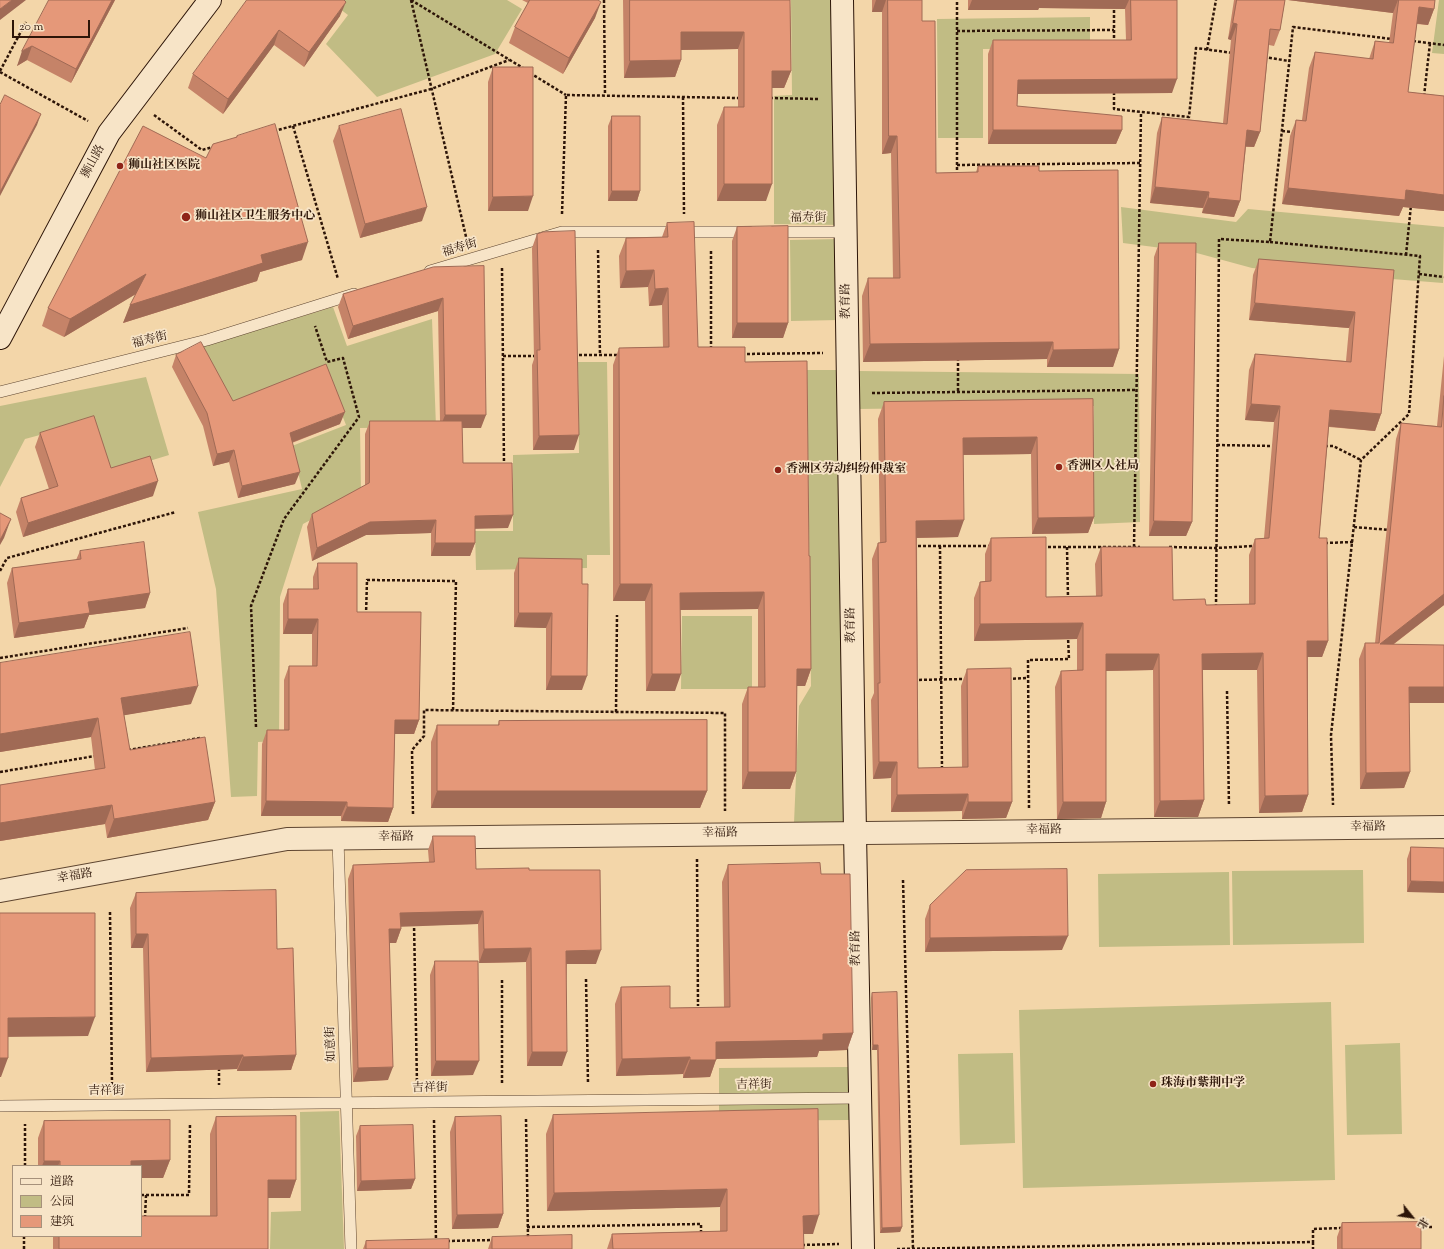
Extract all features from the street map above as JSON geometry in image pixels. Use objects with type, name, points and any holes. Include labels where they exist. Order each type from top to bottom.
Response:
[{"type":"street","name":"狮山路","points":[[0,338],[109,133],[210,0]]},
{"type":"street","name":"教育路","points":[[842,0],[863,1247]]},
{"type":"street","name":"幸福路","points":[[0,891],[287,839],[1444,827]]},
{"type":"lane","name":"福寿街","points":[[419,275],[562,232],[846,232]]},
{"type":"lane","name":"福寿街","points":[[0,392],[207,340],[366,291]]},
{"type":"lane","name":"如意街","points":[[338,839],[351,1249]]},
{"type":"lane","name":"吉祥街","points":[[0,1106],[860,1098]]},
{"type":"path","points":[[471,259],[411,0],[566,95],[744,98]]},
{"type":"path","points":[[604,0],[605,95]]},
{"type":"path","points":[[957,0],[957,181]]},
{"type":"path","points":[[1114,0],[1114,46]]},
{"type":"path","points":[[1207,50],[1216,0]]},
{"type":"path","points":[[26,22],[0,72],[109,133]]},
{"type":"path","points":[[1270,242],[1293,28],[1399,40]]},
{"type":"path","points":[[957,31],[1114,30]]},
{"type":"path","points":[[1407,40],[1444,45]]},
{"type":"path","points":[[1424,98],[1430,43]]},
{"type":"path","points":[[1114,85],[1114,109],[1189,117],[1196,48],[1237,54]]},
{"type":"path","points":[[1260,57],[1290,61]]},
{"type":"path","points":[[270,132],[431,88],[509,60]]},
{"type":"path","points":[[562,232],[566,95]]},
{"type":"path","points":[[683,97],[684,232]]},
{"type":"path","points":[[767,98],[844,99]]},
{"type":"path","points":[[134,100],[202,150],[217,146]]},
{"type":"path","points":[[1134,547],[1141,112]]},
{"type":"path","points":[[293,126],[344,298]]},
{"type":"path","points":[[1282,131],[1297,132]]},
{"type":"path","points":[[957,165],[1140,163]]},
{"type":"path","points":[[1406,255],[1412,200]]},
{"type":"path","points":[[598,232],[600,355]]},
{"type":"path","points":[[711,354],[712,232]]},
{"type":"path","points":[[1216,608],[1219,239],[1270,242],[1420,256],[1409,414],[1361,460],[1331,735],[1334,828]]},
{"type":"path","points":[[502,250],[504,464]]},
{"type":"path","points":[[1418,274],[1444,277]]},
{"type":"path","points":[[256,727],[251,606],[284,519],[359,417],[343,358],[327,362],[310,308]]},
{"type":"path","points":[[741,354],[848,353]]},
{"type":"path","points":[[958,353],[958,392]]},
{"type":"path","points":[[570,356],[624,355]]},
{"type":"path","points":[[503,356],[540,356]]},
{"type":"path","points":[[848,393],[1136,390]]},
{"type":"path","points":[[1217,445],[1279,446]]},
{"type":"path","points":[[1318,446],[1333,446],[1361,460]]},
{"type":"path","points":[[0,571],[6,558],[176,512]]},
{"type":"path","points":[[1354,527],[1392,530]]},
{"type":"path","points":[[1322,543],[1352,542]]},
{"type":"path","points":[[910,546],[995,546]]},
{"type":"path","points":[[940,546],[942,771]]},
{"type":"path","points":[[1164,547],[1216,548],[1262,546]]},
{"type":"path","points":[[1043,547],[1142,547]]},
{"type":"path","points":[[1067,547],[1068,599]]},
{"type":"path","points":[[366,619],[367,580],[456,582],[453,711]]},
{"type":"path","points":[[616,712],[617,615]]},
{"type":"path","points":[[0,658],[188,628]]},
{"type":"path","points":[[1029,831],[1028,660],[1069,659],[1068,629]]},
{"type":"path","points":[[1004,679],[1028,678]]},
{"type":"path","points":[[912,680],[973,679]]},
{"type":"path","points":[[1227,691],[1229,829]]},
{"type":"path","points":[[413,838],[412,750],[424,736],[424,710],[725,713],[725,834]]},
{"type":"path","points":[[123,751],[200,738]]},
{"type":"path","points":[[0,772],[100,755]]},
{"type":"path","points":[[697,835],[698,1006]]},
{"type":"path","points":[[903,880],[913,1248]]},
{"type":"path","points":[[110,912],[112,1105]]},
{"type":"path","points":[[414,915],[417,1102]]},
{"type":"path","points":[[586,979],[588,1101]]},
{"type":"path","points":[[502,980],[502,1101]]},
{"type":"path","points":[[219,1064],[220,1104]]},
{"type":"path","points":[[526,1101],[528,1240]]},
{"type":"path","points":[[434,1102],[436,1241],[497,1240]]},
{"type":"path","points":[[142,1195],[189,1195],[190,1104]]},
{"type":"path","points":[[25,1165],[26,1106]]},
{"type":"path","points":[[146,1195],[146,1226]]},
{"type":"path","points":[[527,1227],[701,1224],[701,1239]]},
{"type":"path","points":[[1416,1227],[1432,1226]]},
{"type":"path","points":[[1313,1249],[1313,1229],[1345,1228]]},
{"type":"path","points":[[24,1237],[24,1249]]},
{"type":"path","points":[[897,1249],[1313,1242]]},
{"type":"path","points":[[802,1245],[863,1247]]},
{"type":"green space","points":[[328,0],[507,0],[522,9],[495,54],[377,97],[326,44],[348,15]]},
{"type":"green space","points":[[791,0],[836,0],[840,225],[774,224],[774,96],[792,95]]},
{"type":"green space","points":[[1439,0],[1444,0],[1444,54],[1432,53]]},
{"type":"green space","points":[[1090,17],[1090,48],[983,49],[983,138],[938,138],[937,19]]},
{"type":"green space","points":[[1121,207],[1236,222],[1248,209],[1444,227],[1443,283],[1252,268],[1193,252],[1123,243]]},
{"type":"green space","points":[[839,239],[839,320],[791,321],[790,240]]},
{"type":"green space","points":[[333,307],[347,346],[432,319],[436,427],[360,428],[361,493],[303,524],[280,597],[279,741],[258,742],[257,796],[231,797],[216,589],[198,512],[302,489],[292,446],[346,425],[325,371],[229,407],[198,348]]},
{"type":"green space","points":[[578,362],[607,362],[610,555],[587,555],[587,568],[476,570],[475,531],[513,531],[513,455],[579,453]]},
{"type":"green space","points":[[807,370],[841,370],[847,823],[794,823],[799,706],[811,686]]},
{"type":"green space","points":[[858,371],[1139,374],[1140,522],[1094,524],[1094,406],[857,409]]},
{"type":"green space","points":[[146,377],[169,455],[110,473],[92,421],[25,439],[0,487],[0,406]]},
{"type":"green space","points":[[682,616],[752,616],[752,689],[681,689]]},
{"type":"green space","points":[[1363,870],[1364,943],[1233,945],[1232,871]]},
{"type":"green space","points":[[1229,872],[1230,945],[1099,947],[1098,874]]},
{"type":"green space","points":[[1331,1002],[1335,1180],[1023,1188],[1019,1010]]},
{"type":"green space","points":[[1400,1043],[1402,1134],[1347,1135],[1345,1045]]},
{"type":"green space","points":[[1013,1053],[1015,1143],[960,1145],[958,1054]]},
{"type":"green space","points":[[848,1067],[849,1120],[719,1121],[719,1068]]},
{"type":"green space","points":[[339,1111],[344,1249],[270,1249],[271,1212],[301,1211],[300,1112]]},
{"type":"building","points":[[0,0],[12,0],[0,9]]},
{"type":"building","points":[[49,0],[112,0],[76,69],[32,46],[22,51]]},
{"type":"building","points":[[247,0],[344,0],[346,2],[309,52],[279,30],[228,99],[193,74]]},
{"type":"building","points":[[530,0],[598,0],[601,2],[569,58],[515,27]]},
{"type":"building","points":[[630,0],[790,0],[791,71],[772,71],[772,184],[724,184],[724,107],[744,107],[744,32],[681,32],[681,60],[630,61]]},
{"type":"building","points":[[888,0],[922,0],[922,21],[935,21],[936,173],[978,172],[978,166],[1039,166],[1039,171],[1118,170],[1119,349],[1053,350],[1053,342],[870,344],[868,278],[900,278],[897,136],[889,136]]},
{"type":"building","points":[[1131,0],[1177,0],[1177,79],[1018,80],[1017,106],[1122,116],[1122,130],[993,130],[993,40],[1131,40]]},
{"type":"building","points":[[1237,0],[1285,0],[1280,30],[1270,29],[1260,132],[1247,130],[1240,201],[1208,198],[1209,192],[1155,187],[1162,117],[1227,124],[1237,24],[1233,23]]},
{"type":"building","points":[[1399,0],[1435,0],[1434,9],[1419,7],[1408,92],[1444,96],[1444,195],[1406,190],[1405,200],[1288,188],[1296,120],[1306,121],[1315,52],[1373,59],[1375,41],[1393,43]]},
{"type":"building","points":[[493,67],[533,67],[533,196],[493,197]]},
{"type":"building","points":[[5,95],[41,114],[0,192],[0,105]]},
{"type":"building","points":[[401,109],[427,207],[365,224],[339,126]]},
{"type":"building","points":[[612,116],[640,116],[640,191],[612,191]]},
{"type":"building","points":[[275,124],[308,242],[261,255],[263,263],[130,305],[146,274],[70,319],[48,308],[143,126],[206,158],[213,144]]},
{"type":"building","points":[[694,222],[698,347],[745,347],[745,362],[807,361],[811,669],[797,669],[796,772],[748,772],[748,687],[765,687],[764,592],[680,593],[681,674],[652,674],[652,584],[620,584],[619,348],[669,347],[668,288],[655,289],[654,270],[626,271],[626,238],[668,237],[667,223]]},
{"type":"building","points":[[788,226],[788,323],[737,323],[737,227]]},
{"type":"building","points":[[575,231],[579,435],[539,436],[537,350],[540,350],[537,234],[543,232]]},
{"type":"building","points":[[1159,243],[1196,243],[1192,522],[1154,521]]},
{"type":"building","points":[[1259,259],[1394,270],[1381,414],[1330,410],[1319,538],[1327,538],[1328,641],[1307,641],[1308,795],[1265,796],[1263,653],[1202,654],[1204,800],[1160,801],[1159,654],[1106,654],[1106,802],[1063,802],[1061,671],[1083,670],[1083,623],[980,624],[980,582],[991,581],[991,538],[1046,537],[1046,597],[1102,596],[1101,547],[1172,547],[1173,600],[1205,599],[1206,605],[1255,604],[1255,539],[1269,538],[1280,406],[1251,404],[1255,354],[1351,362],[1355,312],[1255,303]]},
{"type":"building","points":[[484,266],[486,415],[445,415],[443,298],[353,326],[343,294],[433,267]]},
{"type":"building","points":[[201,342],[233,401],[326,364],[345,412],[290,433],[300,472],[242,486],[234,450],[217,454],[207,413],[176,355]]},
{"type":"building","points":[[1444,396],[1444,594],[1380,644],[1444,645],[1444,687],[1409,687],[1410,772],[1366,773],[1365,643],[1379,643],[1401,423],[1441,427]]},
{"type":"building","points":[[1093,399],[1094,517],[1038,518],[1037,437],[963,438],[964,520],[916,521],[918,768],[968,767],[967,669],[1011,668],[1012,802],[968,802],[968,794],[897,795],[897,762],[879,762],[878,683],[880,683],[878,543],[886,542],[884,402]]},
{"type":"building","points":[[94,416],[111,468],[150,456],[158,481],[28,523],[21,498],[58,486],[40,433]]},
{"type":"building","points":[[370,421],[462,421],[463,463],[512,463],[513,515],[475,516],[475,543],[435,543],[436,520],[370,522],[317,548],[312,514],[369,483]]},
{"type":"building","points":[[0,513],[11,519],[0,540]]},
{"type":"building","points":[[144,542],[150,593],[88,602],[90,613],[19,623],[12,568],[81,559],[80,551]]},
{"type":"building","points":[[519,558],[582,559],[582,584],[588,584],[587,676],[551,676],[552,613],[519,613]]},
{"type":"building","points":[[318,563],[357,563],[357,612],[421,612],[419,720],[395,720],[393,808],[347,807],[347,802],[266,801],[267,730],[289,730],[289,666],[317,666],[318,619],[288,619],[288,589],[318,589]]},
{"type":"building","points":[[190,632],[198,686],[121,698],[130,750],[205,737],[215,802],[114,819],[112,805],[0,823],[0,785],[105,768],[98,718],[0,734],[0,663]]},
{"type":"building","points":[[707,720],[707,791],[437,791],[437,725],[499,725],[499,721]]},
{"type":"building","points":[[433,836],[475,836],[476,869],[529,868],[529,870],[600,870],[601,950],[566,951],[567,1052],[532,1052],[531,948],[484,949],[483,911],[400,913],[401,929],[389,929],[393,1067],[358,1068],[353,865],[434,862]]},
{"type":"building","points":[[1411,847],[1444,848],[1444,882],[1411,881]]},
{"type":"building","points":[[820,863],[821,874],[850,874],[853,1033],[823,1034],[823,1040],[716,1042],[716,1060],[690,1060],[690,1057],[622,1059],[621,987],[670,986],[670,1008],[730,1007],[728,865]]},
{"type":"building","points":[[1067,869],[1068,936],[930,938],[930,905],[966,870]]},
{"type":"building","points":[[276,890],[277,949],[293,948],[296,1055],[151,1058],[148,934],[136,934],[136,893]]},
{"type":"building","points":[[0,913],[95,913],[95,1017],[8,1018],[8,1058],[0,1058]]},
{"type":"building","points":[[435,961],[478,961],[479,1061],[436,1061]]},
{"type":"building","points":[[897,992],[902,1227],[882,1228],[878,1045],[873,1045],[872,993]]},
{"type":"building","points":[[818,1109],[819,1215],[803,1216],[804,1249],[613,1249],[612,1234],[727,1231],[727,1189],[554,1193],[553,1115]]},
{"type":"building","points":[[296,1116],[296,1180],[268,1180],[268,1249],[59,1249],[59,1237],[142,1237],[142,1216],[217,1216],[216,1117]]},
{"type":"building","points":[[501,1116],[503,1214],[457,1215],[455,1117]]},
{"type":"building","points":[[170,1120],[170,1160],[131,1161],[131,1165],[60,1165],[60,1161],[44,1161],[44,1121]]},
{"type":"building","points":[[413,1125],[415,1179],[361,1181],[360,1126]]},
{"type":"building","points":[[1421,1222],[1421,1249],[1342,1249],[1342,1223]]},
{"type":"building","points":[[572,1235],[572,1249],[492,1249],[492,1237]]},
{"type":"building","points":[[449,1239],[449,1249],[366,1249],[366,1241]]},
{"type":"place","name":"狮山社区医院","points":[[120,166]]},
{"type":"place","name":"狮山社区卫生服务中心","points":[[186,217]]},
{"type":"place","name":"香洲区人社局","points":[[1059,467]]},
{"type":"place","name":"香洲区劳动纠纷仲裁室","points":[[778,470]]},
{"type":"place","name":"珠海市紫荆中学","points":[[1153,1084]]}]
